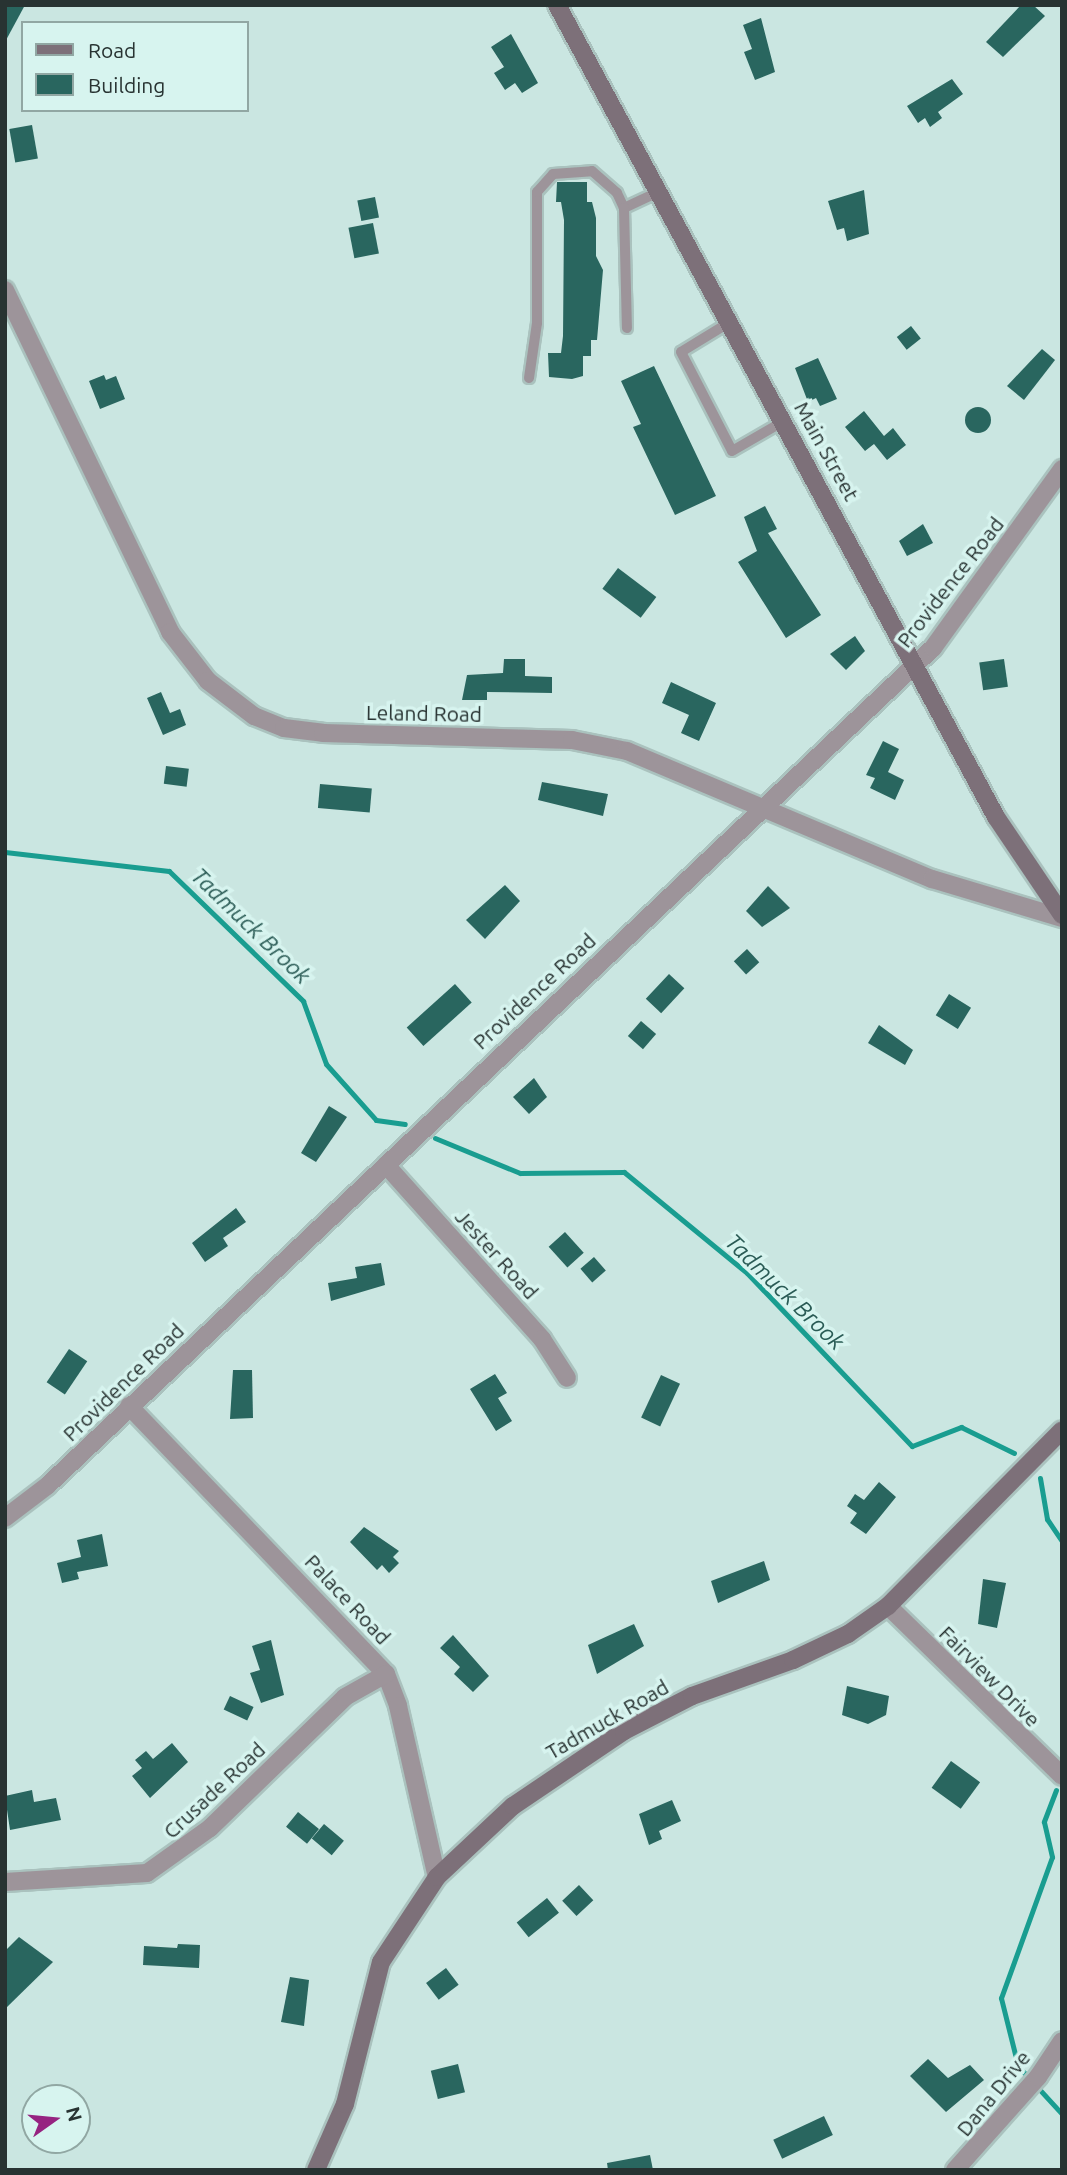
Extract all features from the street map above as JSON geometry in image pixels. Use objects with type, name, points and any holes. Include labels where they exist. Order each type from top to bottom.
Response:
[{"type":"street","name":"Main Street","points":[[557,5],[916,664],[996,817],[1062,916]]},
{"type":"street","name":"Leland Road","points":[[5,290],[170,632],[230,700],[284,728],[572,740],[627,751],[769,807],[932,879],[1062,916]]},
{"type":"street","name":"Providence Road","points":[[5,1518],[129,1406],[769,807],[916,664],[989,576],[1062,469]]},
{"type":"street","name":"Jester Road","points":[[386,1165],[542,1339],[567,1378]]},
{"type":"street","name":"Palace Road","points":[[129,1406],[386,1674],[398,1706],[437,1877]]},
{"type":"street","name":"Tadmuck Road","points":[[316,2170],[345,2104],[381,1962],[437,1877],[513,1806],[624,1731],[692,1696],[793,1660],[848,1634],[888,1606],[1062,1430]]},
{"type":"street","name":"Fairview Drive","points":[[888,1606],[1062,1776]]},
{"type":"street","name":"Crusade Road","points":[[5,1882],[146,1873],[210,1828],[345,1697],[386,1674]]},
{"type":"street","name":"Dana Drive","points":[[955,2170],[1038,2077],[1062,2041]]},
{"type":"lane","points":[[529,378],[537,323],[537,192],[542,181],[574,169],[592,171],[607,180],[624,208],[627,328]]},
{"type":"lane","points":[[624,208],[659,192]]},
{"type":"lane","points":[[730,322],[681,352],[732,451],[784,421]]},
{"type":"building","points":[[5,5],[25,5],[5,42]]},
{"type":"building","points":[[1021,5],[1033,5],[1045,16],[1003,57],[986,42]]},
{"type":"building","points":[[761,18],[775,72],[755,80],[744,52],[752,49],[743,25]]},
{"type":"building","points":[[511,34],[538,83],[522,93],[515,83],[505,90],[494,73],[504,67],[491,47]]},
{"type":"building","points":[[952,79],[963,94],[938,112],[942,118],[930,127],[925,118],[918,123],[907,106]]},
{"type":"building","points":[[32,125],[38,158],[15,162],[9,129]]},
{"type":"building","points":[[557,182],[587,182],[587,202],[592,202],[596,218],[596,256],[603,270],[597,340],[591,340],[591,356],[583,356],[583,376],[572,379],[549,377],[548,353],[561,353],[563,336],[564,220],[561,202],[556,202]]},
{"type":"building","points":[[864,190],[869,234],[847,241],[844,228],[837,230],[828,201]]},
{"type":"building","points":[[375,197],[379,218],[361,221],[357,200]]},
{"type":"building","points":[[373,223],[379,253],[354,258],[348,228]]},
{"type":"building","points":[[911,326],[921,339],[907,350],[897,337]]},
{"type":"building","points":[[1042,349],[1055,360],[1024,400],[1007,386]]},
{"type":"building","points":[[818,358],[837,399],[820,406],[816,398],[808,402],[795,368]]},
{"type":"building","points":[[654,366],[716,496],[675,515],[633,427],[641,424],[621,381]]},
{"type":"building","points":[[104,375],[106,380],[116,376],[125,399],[100,409],[89,381]]},
{"type":"building","points":[[978,407],[987,411],[991,420],[987,429],[978,433],[969,429],[965,420],[969,411]]},
{"type":"building","points":[[864,411],[884,436],[893,428],[906,445],[887,460],[874,444],[865,451],[845,427]]},
{"type":"building","points":[[765,506],[777,529],[768,533],[821,615],[786,638],[738,562],[757,551],[744,517]]},
{"type":"building","points":[[923,524],[933,543],[907,556],[899,541]]},
{"type":"building","points":[[618,568],[656,597],[641,618],[602,589]]},
{"type":"building","points":[[855,636],[865,651],[846,670],[830,654]]},
{"type":"building","points":[[504,659],[525,659],[525,676],[552,677],[552,693],[487,692],[487,700],[462,700],[467,675],[503,673]]},
{"type":"building","points":[[1004,659],[1008,687],[983,690],[979,662]]},
{"type":"building","points":[[671,682],[716,703],[699,741],[681,733],[689,715],[662,703]]},
{"type":"building","points":[[161,692],[170,713],[180,709],[186,725],[163,735],[147,698]]},
{"type":"building","points":[[883,741],[899,749],[888,772],[904,780],[895,800],[870,788],[875,778],[866,775]]},
{"type":"building","points":[[166,766],[189,769],[187,787],[164,784]]},
{"type":"building","points":[[542,782],[608,794],[603,816],[538,800]]},
{"type":"building","points":[[320,784],[372,789],[370,812],[318,808]]},
{"type":"building","points":[[505,885],[520,901],[485,939],[466,920]]},
{"type":"building","points":[[768,886],[790,908],[762,927],[746,911]]},
{"type":"building","points":[[747,949],[759,962],[746,974],[734,961]]},
{"type":"building","points":[[669,974],[684,988],[661,1013],[646,999]]},
{"type":"building","points":[[455,984],[472,1003],[423,1046],[407,1027]]},
{"type":"building","points":[[949,994],[971,1008],[958,1029],[936,1015]]},
{"type":"building","points":[[641,1021],[656,1034],[643,1049],[628,1036]]},
{"type":"building","points":[[879,1025],[913,1050],[905,1065],[868,1043]]},
{"type":"building","points":[[534,1078],[547,1097],[529,1114],[513,1097]]},
{"type":"building","points":[[329,1106],[347,1117],[316,1162],[301,1153]]},
{"type":"building","points":[[236,1208],[246,1222],[223,1238],[228,1246],[205,1262],[192,1243]]},
{"type":"building","points":[[565,1232],[584,1253],[567,1268],[549,1247]]},
{"type":"building","points":[[594,1257],[606,1271],[592,1282],[580,1269]]},
{"type":"building","points":[[381,1263],[385,1285],[331,1301],[328,1283],[357,1278],[355,1267]]},
{"type":"building","points":[[69,1349],[87,1361],[65,1394],[47,1382]]},
{"type":"building","points":[[233,1370],[252,1370],[253,1418],[230,1419]]},
{"type":"building","points":[[495,1374],[507,1393],[498,1398],[512,1421],[496,1431],[470,1389]]},
{"type":"building","points":[[661,1375],[680,1384],[660,1426],[641,1418]]},
{"type":"building","points":[[879,1482],[896,1497],[866,1534],[850,1523],[857,1513],[847,1506],[855,1494],[864,1500]]},
{"type":"building","points":[[364,1527],[399,1551],[393,1557],[399,1563],[389,1573],[382,1565],[377,1570],[350,1542]]},
{"type":"building","points":[[102,1534],[108,1566],[77,1572],[79,1579],[62,1583],[57,1563],[81,1557],[77,1540]]},
{"type":"building","points":[[764,1561],[770,1580],[718,1603],[711,1581]]},
{"type":"building","points":[[983,1579],[1006,1583],[997,1628],[978,1624]]},
{"type":"building","points":[[634,1624],[644,1646],[597,1674],[588,1645]]},
{"type":"building","points":[[453,1635],[489,1676],[473,1692],[454,1674],[460,1667],[440,1648]]},
{"type":"building","points":[[271,1640],[284,1695],[261,1703],[250,1673],[260,1670],[252,1646]]},
{"type":"building","points":[[847,1686],[889,1696],[886,1715],[868,1724],[842,1715]]},
{"type":"building","points":[[230,1696],[254,1707],[247,1721],[224,1710]]},
{"type":"building","points":[[172,1743],[188,1762],[150,1798],[132,1776],[142,1768],[135,1760],[146,1751],[153,1759]]},
{"type":"building","points":[[951,1761],[980,1782],[961,1809],[932,1788]]},
{"type":"building","points":[[32,1790],[34,1802],[56,1798],[61,1820],[10,1830],[5,1796]]},
{"type":"building","points":[[672,1800],[681,1821],[659,1831],[662,1839],[649,1845],[639,1814]]},
{"type":"building","points":[[298,1812],[319,1829],[307,1844],[286,1827]]},
{"type":"building","points":[[324,1824],[344,1841],[332,1855],[312,1839]]},
{"type":"building","points":[[579,1885],[593,1900],[577,1916],[562,1901]]},
{"type":"building","points":[[547,1898],[559,1913],[529,1937],[517,1923]]},
{"type":"building","points":[[19,1937],[53,1962],[5,2009],[5,1951]]},
{"type":"building","points":[[178,1944],[200,1945],[199,1968],[143,1965],[144,1946],[177,1948]]},
{"type":"building","points":[[446,1968],[459,1985],[439,2000],[426,1983]]},
{"type":"building","points":[[290,1977],[309,1980],[304,2026],[281,2022]]},
{"type":"building","points":[[928,2059],[948,2078],[970,2065],[984,2080],[946,2112],[910,2076]]},
{"type":"building","points":[[458,2064],[465,2092],[438,2099],[431,2071]]},
{"type":"building","points":[[824,2116],[833,2135],[782,2159],[773,2140]]},
{"type":"building","points":[[650,2155],[653,2170],[608,2170],[607,2163]]},
{"type":"waterway","name":"Tadmuck Brook","points":[[5,852],[169,871],[303,1001],[326,1064],[376,1120],[405,1124]]},
{"type":"waterway","name":"Tadmuck Brook","points":[[435,1138],[520,1173],[624,1172],[747,1273],[912,1446],[961,1427],[1014,1453]]},
{"type":"waterway","name":"Tadmuck Brook","points":[[1040,1478],[1047,1519],[1062,1541]]},
{"type":"waterway","name":"Tadmuck Brook","points":[[1056,1790],[1044,1822],[1052,1857],[1001,1998],[1018,2066],[1062,2114]]}]
